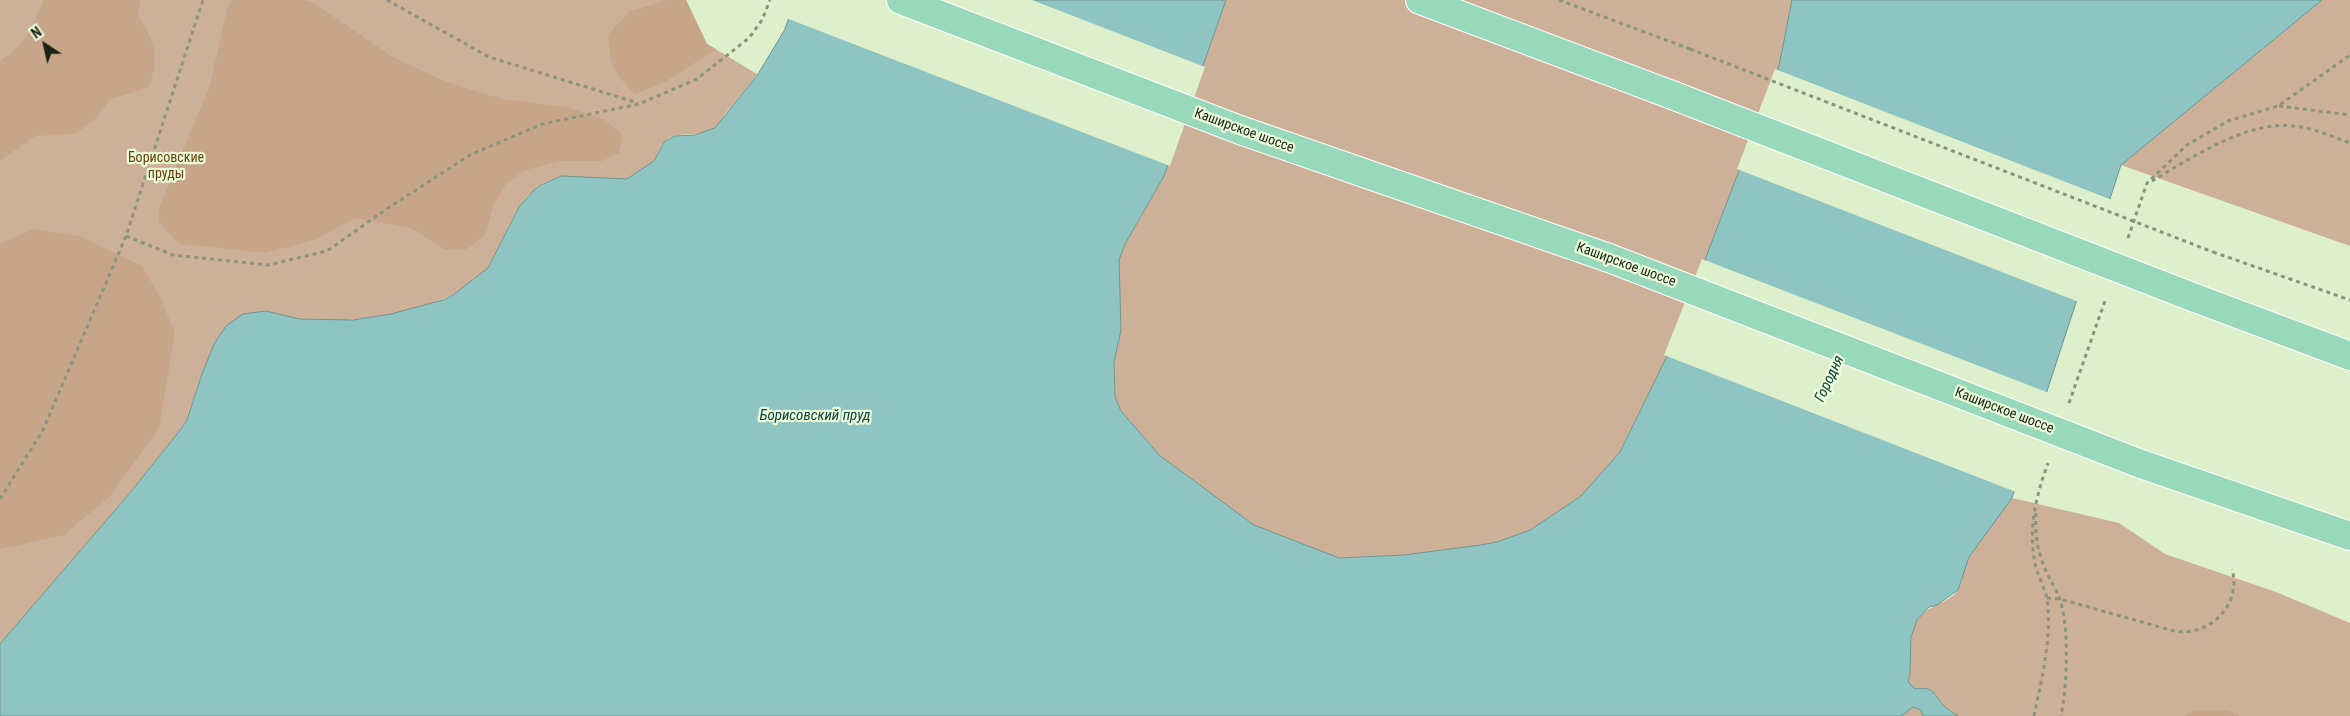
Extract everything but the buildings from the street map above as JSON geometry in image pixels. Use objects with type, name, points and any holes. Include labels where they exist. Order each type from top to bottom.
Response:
[{"type":"main road","name":"Каширское шоссе","points":[[901,0],[1240,130],[1609,258],[2142,464],[2350,536]]},
{"type":"main road","points":[[1420,0],[2350,356]]},
{"type":"path","points":[[0,499],[43,430],[126,236],[203,0]]},
{"type":"path","points":[[387,0],[489,57],[639,104]]},
{"type":"path","points":[[126,236],[173,255],[268,265],[327,251],[388,208],[470,155],[542,124],[639,104],[697,79],[749,38],[762,20],[770,0]]},
{"type":"path","points":[[1559,0],[2214,252],[2350,300]]},
{"type":"path","points":[[2128,238],[2147,184],[2187,145],[2228,121],[2278,106],[2350,55]]},
{"type":"path","points":[[2278,106],[2350,116]]},
{"type":"path","points":[[2147,184],[2211,147],[2252,130],[2294,126],[2350,143]]},
{"type":"path","points":[[2069,404],[2108,294]]},
{"type":"path","points":[[2034,716],[2048,650],[2047,598],[2035,565],[2031,534],[2036,495],[2049,459]]},
{"type":"path","points":[[2036,495],[2035,534],[2043,564],[2060,599],[2066,640],[2064,704],[2061,716]]},
{"type":"path","points":[[2047,598],[2060,599],[2174,630],[2195,630],[2208,626],[2229,605],[2234,588],[2232,569]]},
{"type":"green space","name":"Борисовские пруды","points":[[0,0],[686,0],[707,44],[757,74],[716,128],[704,133],[670,137],[663,143],[656,159],[633,177],[605,180],[564,177],[544,183],[533,190],[518,209],[489,266],[474,282],[452,295],[396,313],[335,321],[309,321],[287,318],[266,311],[202,374],[187,420],[181,429],[129,494],[0,644]]},
{"type":"green space","points":[[1226,0],[1792,0],[1779,66],[1672,346],[1620,452],[1581,496],[1530,530],[1497,542],[1481,545],[1404,555],[1339,558],[1254,525],[1159,455],[1121,411],[1115,397],[1114,363],[1121,330],[1119,260],[1125,244],[1164,176]]},
{"type":"green space","points":[[2322,0],[2350,0],[2350,246],[2121,165]]},
{"type":"green space","points":[[2012,498],[2119,523],[2165,554],[2276,592],[2350,623],[2350,716],[1958,716],[1944,706],[1930,690],[1915,689],[1908,682],[1913,629],[1916,622],[1925,612],[1949,599],[1958,590],[1965,565],[1972,550]]},
{"type":"green space","points":[[1913,707],[1921,710],[1923,716],[1901,716]]},
{"type":"shaded area","points":[[43,0],[141,0],[138,15],[152,42],[154,50],[155,58],[152,76],[149,87],[109,100],[96,118],[75,134],[35,136],[0,161],[0,61],[9,55],[28,35]]},
{"type":"shaded area","points":[[232,0],[304,0],[313,3],[393,57],[444,81],[502,99],[566,107],[603,119],[623,135],[619,153],[602,161],[561,161],[525,170],[506,184],[493,206],[486,234],[467,249],[445,250],[411,228],[356,218],[316,239],[266,253],[181,244],[166,232],[159,221],[159,208],[210,85],[227,9]]},
{"type":"shaded area","points":[[667,0],[686,0],[707,44],[716,49],[665,82],[635,94],[614,68],[608,35],[629,12]]},
{"type":"shaded area","points":[[33,229],[80,236],[142,266],[160,297],[175,333],[159,428],[110,496],[64,535],[0,549],[0,244]]},
{"type":"shaded area","points":[[2193,710],[2228,711],[2240,716],[2184,716]]},
{"type":"water","name":"Борисовский пруд","points":[[796,0],[1226,0],[1164,176],[1125,244],[1119,260],[1121,330],[1114,363],[1115,397],[1121,411],[1159,455],[1254,525],[1339,558],[1404,555],[1481,545],[1497,542],[1530,530],[1581,496],[1620,452],[1672,346],[1779,66],[1792,0],[2322,0],[2121,165],[2012,498],[1969,557],[1958,590],[1937,605],[1929,607],[1917,620],[1911,637],[1908,682],[1915,689],[1922,688],[1933,692],[1944,706],[1958,716],[1923,716],[1921,710],[1913,707],[1901,716],[0,716],[0,644],[129,494],[181,429],[187,420],[214,344],[226,326],[243,314],[266,311],[299,319],[353,320],[391,314],[443,300],[453,295],[488,268],[519,207],[541,185],[561,176],[627,179],[654,161],[665,141],[675,136],[695,135],[715,128],[758,74],[784,31]]},
{"type":"pier","points":[[793,0],[1032,0],[1205,67],[1170,166],[786,18]]},
{"type":"pier","points":[[1775,69],[2112,200],[2079,302],[1737,169]]},
{"type":"pier","points":[[1702,259],[2049,393],[2016,492],[1664,355]]},
{"type":"water label","name":"Городня","points":[[1830,379]]}]
